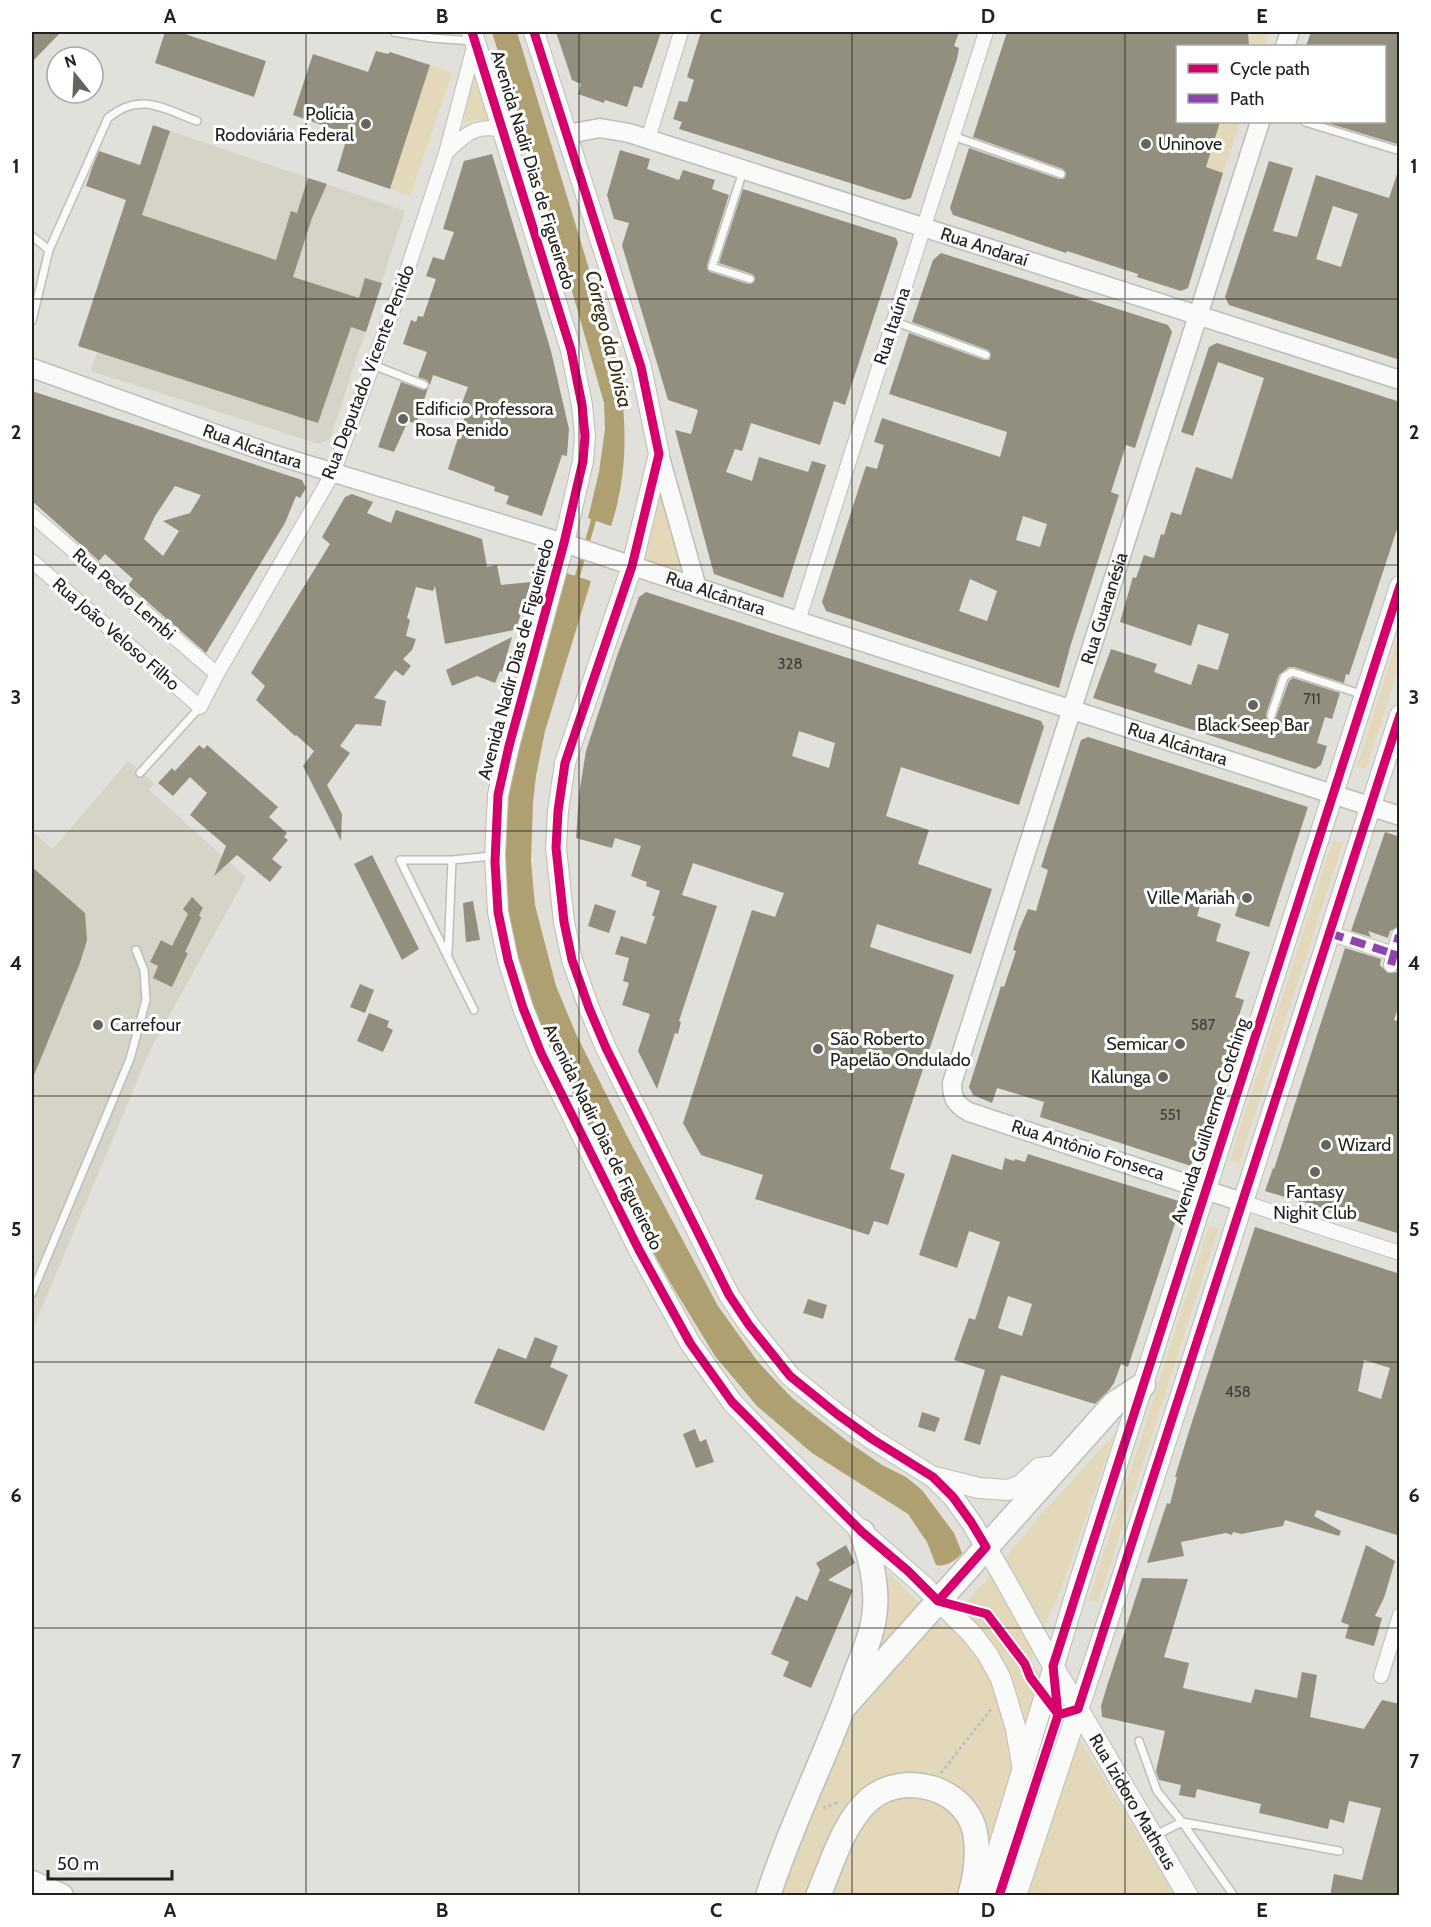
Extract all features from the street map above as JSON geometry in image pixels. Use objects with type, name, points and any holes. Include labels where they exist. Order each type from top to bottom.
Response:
[{"type":"highway","points":[[843,1708],[1114,1404],[1143,1385]]},
{"type":"highway","points":[[768,1896],[784,1846],[843,1708],[872,1628],[875,1610],[875,1579],[862,1532]]},
{"type":"highway","points":[[818,1896],[852,1820],[871,1799],[891,1787],[911,1784],[930,1787],[952,1797],[966,1813],[974,1830],[977,1852],[975,1877],[970,1896]]},
{"type":"highway","points":[[32,1882],[61,1896]]},
{"type":"main road","points":[[534,32],[641,367],[659,454],[632,566],[565,763],[556,848],[558,879],[572,960],[606,1048],[729,1295],[748,1325],[790,1376],[872,1439],[933,1477],[953,1497],[986,1547],[1053,1666]]},
{"type":"main road","name":"Avenida Nadir Dias de Figueiredo","points":[[474,36],[571,350],[582,405],[585,436],[571,545],[509,746],[498,795],[495,856],[498,912],[508,960],[523,1008],[541,1053],[639,1250],[690,1343],[732,1402],[862,1532],[908,1571],[974,1635],[1001,1679],[1016,1730],[1022,1765]]},
{"type":"main road","name":"Avenida Guilherme Cotching","points":[[984,1896],[1053,1666],[1400,586]]},
{"type":"main road","points":[[1016,1896],[1400,715]]},
{"type":"main road","points":[[933,1477],[979,1488],[1008,1490],[1021,1485],[1039,1468],[1058,1466]]},
{"type":"main road","name":"Rua Izidoro Matheus","points":[[1053,1666],[1188,1896]]},
{"type":"street","points":[[648,138],[681,32]]},
{"type":"street","name":"Rua Itaúna","points":[[798,621],[986,32]]},
{"type":"street","name":"Rua Deputado Vicente Penido","points":[[200,707],[333,473],[406,274],[446,153],[474,36]]},
{"type":"street","name":"Rua Guaranésia","points":[[952,1097],[956,1066],[1260,123]]},
{"type":"street","points":[[446,153],[472,130],[490,127],[504,130]]},
{"type":"street","name":"Rua Andaraí","points":[[568,134],[600,128],[648,138],[1400,380]]},
{"type":"street","name":"Rua Alcântara","points":[[32,368],[269,453],[571,545],[1400,816]]},
{"type":"street","points":[[659,454],[697,588]]},
{"type":"street","name":"Rua Pedro Lembi","points":[[32,514],[217,674]]},
{"type":"street","name":"Rua João Veloso Filho","points":[[32,561],[200,707]]},
{"type":"street","points":[[1329,933],[1392,959],[1399,935]]},
{"type":"street","name":"Rua Antônio Fonseca","points":[[952,1097],[959,1106],[969,1112],[1400,1253]]},
{"type":"street","points":[[1382,1676],[1400,1615]]},
{"type":"lane","points":[[394,32],[432,38],[474,36]]},
{"type":"lane","points":[[32,321],[49,250],[108,118],[127,107],[147,103],[197,121]]},
{"type":"lane","points":[[1308,123],[1400,151]]},
{"type":"lane","points":[[953,136],[1061,174]]},
{"type":"lane","points":[[744,168],[712,267],[750,279]]},
{"type":"lane","points":[[32,236],[49,250]]},
{"type":"lane","points":[[893,321],[986,355]]},
{"type":"lane","points":[[373,365],[424,385]]},
{"type":"lane","points":[[1271,716],[1284,677],[1292,672],[1364,695]]},
{"type":"lane","points":[[140,773],[200,707]]},
{"type":"lane","points":[[474,1010],[400,860],[452,860],[495,856]]},
{"type":"lane","points":[[448,955],[452,860]]},
{"type":"lane","points":[[32,1293],[130,1059],[146,1000],[144,970],[136,950]]},
{"type":"lane","points":[[1139,1741],[1157,1791],[1182,1822],[1234,1896]]},
{"type":"lane","points":[[1152,1837],[1182,1822],[1339,1851]]},
{"type":"path","points":[[941,1773],[993,1706],[999,1715]]},
{"type":"shaded area","points":[[1250,32],[1269,32],[1264,45],[1249,45]]},
{"type":"shaded area","points":[[430,65],[452,73],[410,196],[390,189]]},
{"type":"shaded area","points":[[474,73],[491,120],[464,123]]},
{"type":"shaded area","points":[[1220,123],[1240,123],[1223,173],[1205,167]]},
{"type":"shaded area","points":[[170,131],[405,211],[330,439],[319,444],[91,371]]},
{"type":"shaded area","points":[[660,495],[684,572],[645,561]]},
{"type":"shaded area","points":[[1399,634],[1399,667],[1366,769],[1357,766]]},
{"type":"shaded area","name":"Carrefour","points":[[128,761],[154,783],[149,790],[246,877],[151,1048],[32,1331],[32,831],[53,849]]},
{"type":"shaded area","points":[[1333,840],[1343,843],[1239,1163],[1230,1160]]},
{"type":"shaded area","points":[[1209,1226],[1218,1229],[1098,1603],[1089,1599]]},
{"type":"shaded area","points":[[1114,1435],[1065,1578],[1031,1660],[1175,1895],[776,1896],[889,1573],[943,1627]]},
{"type":"water","points":[[492,32],[517,32],[617,361],[623,402],[624,444],[621,485],[611,526],[588,518],[599,472],[605,429],[604,403],[566,270]]},
{"type":"water","points":[[566,573],[591,581],[545,731],[533,802],[531,861],[535,905],[556,986],[576,1034],[627,1136],[718,1306],[758,1362],[792,1398],[847,1441],[882,1465],[906,1477],[922,1490],[954,1533],[962,1553],[947,1564],[936,1565],[927,1542],[908,1514],[812,1453],[757,1406],[715,1356],[671,1284],[621,1194],[545,1047],[508,932],[502,826],[522,711]]},
{"type":"building","points":[[32,32],[61,32],[48,45],[45,45],[45,49],[32,62]]},
{"type":"building","points":[[165,32],[179,32],[266,61],[254,97],[155,63]]},
{"type":"building","points":[[556,32],[661,32],[642,88],[634,86],[627,107],[605,100],[604,103],[578,94],[581,84],[572,80]]},
{"type":"building","points":[[701,32],[959,32],[954,46],[959,48],[957,59],[911,198],[904,200],[679,129],[682,122],[673,119],[679,101],[687,102],[694,80],[687,77]]},
{"type":"building","points":[[1007,32],[1248,32],[1249,45],[1176,45],[1176,123],[1220,123],[1206,167],[1223,173],[1188,288],[1181,291],[1137,277],[1138,274],[1067,251],[1066,253],[953,215],[950,208],[969,148],[1059,179],[1064,179],[1066,175],[1063,169],[973,137]]},
{"type":"building","points":[[1311,32],[1400,32],[1400,145],[1327,123],[1386,123],[1386,45],[1306,45]]},
{"type":"building","name":"Polícia Rodoviária Federal","points":[[376,51],[388,54],[390,52],[430,65],[390,189],[337,171],[348,134],[293,115],[313,54],[368,72]]},
{"type":"building","points":[[153,125],[170,131],[142,215],[276,260],[291,211],[297,213],[308,178],[327,184],[312,218],[293,277],[359,298],[365,278],[382,283],[366,332],[351,327],[318,423],[78,346],[126,200],[86,186],[92,168],[99,151],[140,165]]},
{"type":"building","points":[[620,150],[650,159],[647,169],[679,180],[683,170],[715,180],[712,189],[729,195],[707,265],[710,272],[748,284],[755,281],[752,274],[719,263],[743,189],[896,238],[898,243],[845,405],[834,401],[820,445],[751,423],[742,451],[735,449],[726,472],[752,481],[759,457],[808,472],[812,461],[826,465],[783,598],[714,574],[675,430],[691,434],[698,410],[668,400],[622,245],[629,223],[614,219],[607,195]]},
{"type":"building","points":[[492,154],[551,351],[569,429],[567,456],[562,455],[542,516],[506,504],[509,496],[494,491],[495,487],[448,469],[466,413],[459,411],[468,387],[433,375],[430,385],[427,380],[418,377],[427,352],[403,344],[411,320],[416,322],[418,316],[423,317],[436,279],[426,276],[433,257],[444,260],[454,232],[443,229],[464,161]]},
{"type":"building","points":[[1269,161],[1293,168],[1273,231],[1297,237],[1316,175],[1389,198],[1397,174],[1400,174],[1400,360],[1229,305],[1225,297]],"holes":[[[1333,206],[1358,214],[1341,267],[1316,259]]]},
{"type":"building","points":[[941,253],[1168,325],[1172,332],[1135,448],[1126,445],[1111,492],[1119,495],[1059,688],[826,611],[822,602],[866,466],[877,469],[884,445],[874,442],[882,418],[1000,457],[1007,432],[889,394],[909,333],[984,360],[989,360],[991,356],[988,350],[912,322],[933,260]],"holes":[[[1023,516],[1047,524],[1040,547],[1016,540]],[[970,579],[997,591],[987,621],[959,611]]]},
{"type":"building","points":[[1217,343],[1400,402],[1400,520],[1349,675],[1346,674],[1344,683],[1289,667],[1279,675],[1266,714],[1269,721],[1275,720],[1289,681],[1293,678],[1340,693],[1332,719],[1325,717],[1317,743],[1327,746],[1321,765],[1315,769],[1093,698],[1111,649],[1157,664],[1154,672],[1191,685],[1198,664],[1218,670],[1229,634],[1198,624],[1191,646],[1120,622],[1133,577],[1136,578],[1144,555],[1154,558],[1171,512],[1181,515],[1196,467],[1232,479],[1264,378],[1218,362],[1193,436],[1181,432],[1209,347]]},
{"type":"building","name":"Edificio Professora Rosa Penido","points":[[401,382],[423,390],[428,388],[416,424],[408,421],[394,452],[378,447]]},
{"type":"building","points":[[32,391],[302,480],[306,488],[300,498],[296,496],[285,523],[206,653],[128,585],[133,579],[105,554],[99,561],[32,501]],"holes":[[[175,486],[201,495],[190,513],[163,521],[179,531],[163,556],[144,539],[155,516]]]},
{"type":"building","points":[[352,494],[373,502],[367,513],[391,523],[396,510],[482,539],[487,567],[497,565],[501,585],[531,582],[514,630],[445,644],[435,586],[433,591],[416,587],[407,618],[410,620],[406,636],[416,639],[412,650],[403,659],[411,666],[403,676],[395,670],[374,698],[386,701],[381,726],[356,724],[340,746],[350,753],[327,785],[342,814],[341,841],[303,766],[314,751],[256,700],[265,686],[251,673],[330,544],[322,537],[345,497]]},
{"type":"building","points":[[646,592],[1041,721],[1044,727],[1019,805],[901,767],[886,816],[929,830],[918,864],[992,889],[971,954],[877,924],[870,947],[954,975],[890,1169],[905,1174],[888,1225],[874,1221],[869,1235],[755,1199],[763,1175],[701,1155],[683,1123],[752,910],[775,917],[784,893],[693,863],[682,895],[717,906],[679,1021],[681,1022],[678,1034],[675,1033],[657,1089],[638,1051],[650,1014],[622,1005],[629,983],[623,981],[629,958],[615,954],[621,936],[646,944],[660,891],[646,886],[647,882],[631,876],[641,846],[615,838],[612,848],[576,838],[579,794],[586,751],[639,597]],"holes":[[[799,731],[835,743],[829,768],[792,756]]]},
{"type":"building","points":[[512,637],[502,672],[500,671],[495,683],[477,676],[452,686],[446,670]]},
{"type":"building","points":[[1088,737],[1308,807],[1269,927],[1235,916],[1240,900],[1205,889],[1197,916],[1221,924],[1216,941],[1250,952],[1235,997],[1244,1000],[1191,1166],[1040,1117],[1044,1102],[997,1088],[992,1103],[973,1095],[969,1087],[1001,986],[1004,987],[1016,951],[1013,950],[1019,930],[1028,909],[1036,911],[1048,870],[1041,867],[1081,740]]},
{"type":"building","points":[[199,745],[204,749],[207,745],[278,807],[269,817],[287,833],[284,837],[288,840],[272,859],[282,867],[270,882],[237,855],[214,876],[226,846],[190,815],[207,793],[190,777],[173,796],[158,783],[172,768],[175,771]]},
{"type":"building","points":[[1385,832],[1400,837],[1400,926],[1390,931],[1388,938],[1368,931],[1371,937],[1351,931]]},
{"type":"building","points":[[372,855],[419,949],[402,960],[354,864]]},
{"type":"building","points":[[32,867],[85,913],[87,940],[80,963],[32,1080]]},
{"type":"building","points":[[192,897],[203,908],[199,915],[201,918],[172,987],[153,978],[158,966],[150,962],[161,940],[172,946],[188,914],[183,909]]},
{"type":"building","points":[[473,901],[480,940],[466,942],[463,903]]},
{"type":"building","points":[[595,904],[616,911],[609,933],[588,926]]},
{"type":"building","points":[[1345,948],[1381,959],[1380,965],[1388,973],[1400,972],[1400,1002],[1394,1020],[1400,1022],[1400,1234],[1265,1191]]},
{"type":"building","points":[[360,984],[374,990],[365,1013],[350,1007]]},
{"type":"building","points":[[369,1013],[389,1021],[387,1027],[393,1030],[383,1052],[357,1041]]},
{"type":"building","points":[[952,1154],[1002,1170],[1005,1158],[1025,1162],[1028,1154],[1182,1202],[1128,1367],[1121,1364],[1109,1390],[1095,1404],[1001,1375],[980,1445],[964,1440],[985,1370],[954,1360],[969,1318],[975,1320],[1000,1242],[969,1231],[957,1268],[919,1255]],"holes":[[[1008,1296],[1032,1304],[1022,1336],[998,1328]]]},
{"type":"building","points":[[1255,1227],[1400,1274],[1400,1331],[1397,1341],[1400,1341],[1400,1536],[1317,1510],[1314,1516],[1341,1531],[1339,1536],[1285,1520],[1283,1526],[1241,1534],[1226,1533],[1181,1542],[1184,1556],[1147,1563],[1167,1503],[1170,1504],[1177,1477],[1175,1477]],"holes":[[[1364,1360],[1390,1368],[1381,1399],[1358,1391]]]},
{"type":"building","points":[[808,1299],[827,1305],[823,1319],[803,1313]]},
{"type":"building","points":[[535,1337],[558,1346],[550,1367],[568,1375],[544,1431],[474,1403],[498,1348],[526,1359]]},
{"type":"building","points":[[922,1412],[940,1418],[935,1432],[918,1427]]},
{"type":"building","points":[[695,1429],[700,1442],[706,1439],[714,1462],[696,1468],[683,1434]]},
{"type":"building","points":[[846,1545],[855,1563],[828,1580],[853,1590],[811,1688],[783,1676],[789,1662],[771,1654],[796,1596],[807,1601],[820,1570],[816,1563]]},
{"type":"building","points":[[1366,1545],[1395,1561],[1384,1598],[1375,1616],[1382,1618],[1374,1646],[1345,1638],[1349,1625],[1341,1622]]},
{"type":"building","points":[[1142,1578],[1188,1579],[1164,1657],[1189,1663],[1183,1688],[1251,1703],[1255,1689],[1297,1698],[1302,1672],[1317,1675],[1310,1717],[1364,1729],[1382,1700],[1400,1704],[1400,1896],[1330,1896],[1334,1874],[1362,1880],[1381,1808],[1349,1801],[1344,1823],[1330,1819],[1328,1829],[1259,1813],[1261,1804],[1197,1789],[1195,1798],[1179,1795],[1181,1785],[1159,1780],[1156,1771],[1165,1731],[1102,1717],[1101,1706]]},
{"type":"waterway","name":"Córrego da Divisa","points":[[576,581],[595,515]]},
{"type":"marked path","points":[[1329,933],[1394,954]]},
{"type":"marked path","points":[[1391,965],[1399,935]]},
{"type":"cycle path","points":[[472,32],[571,350],[582,405],[585,436],[583,461],[564,543],[498,795],[495,862],[498,912],[508,960],[523,1008],[541,1053],[639,1250],[690,1343],[732,1402],[862,1532],[908,1571],[938,1601]]},
{"type":"cycle path","points":[[534,32],[641,367],[659,454],[632,566],[565,763],[558,811],[556,848],[564,922],[572,960],[606,1048],[729,1295],[749,1325],[790,1376],[872,1439],[933,1477],[953,1497],[986,1547],[938,1601]]},
{"type":"cycle path","points":[[999,1896],[1058,1715],[1053,1666],[1400,586]]},
{"type":"cycle path","points":[[1058,1715],[1078,1709],[1400,715]]},
{"type":"cycle path","points":[[938,1601],[987,1614],[1025,1664],[1030,1677],[1058,1714]]},
{"type":"place","name":"Polícia Rodoviária Federal","points":[[366,124]]},
{"type":"place","name":"Uninove","points":[[1146,144]]},
{"type":"place","name":"Edificio Professora Rosa Penido","points":[[403,419]]},
{"type":"place","name":"Black Seep Bar","points":[[1253,705]]},
{"type":"place","name":"Ville Mariah","points":[[1247,898]]},
{"type":"place","name":"Carrefour","points":[[98,1025]]},
{"type":"place","name":"Semicar","points":[[1180,1044]]},
{"type":"place","name":"São Roberto Papelão Ondulado","points":[[818,1049]]},
{"type":"place","name":"Kalunga","points":[[1163,1077]]},
{"type":"place","name":"Wizard","points":[[1326,1145]]},
{"type":"place","name":"Fantasy Nighit Club","points":[[1315,1172]]}]
